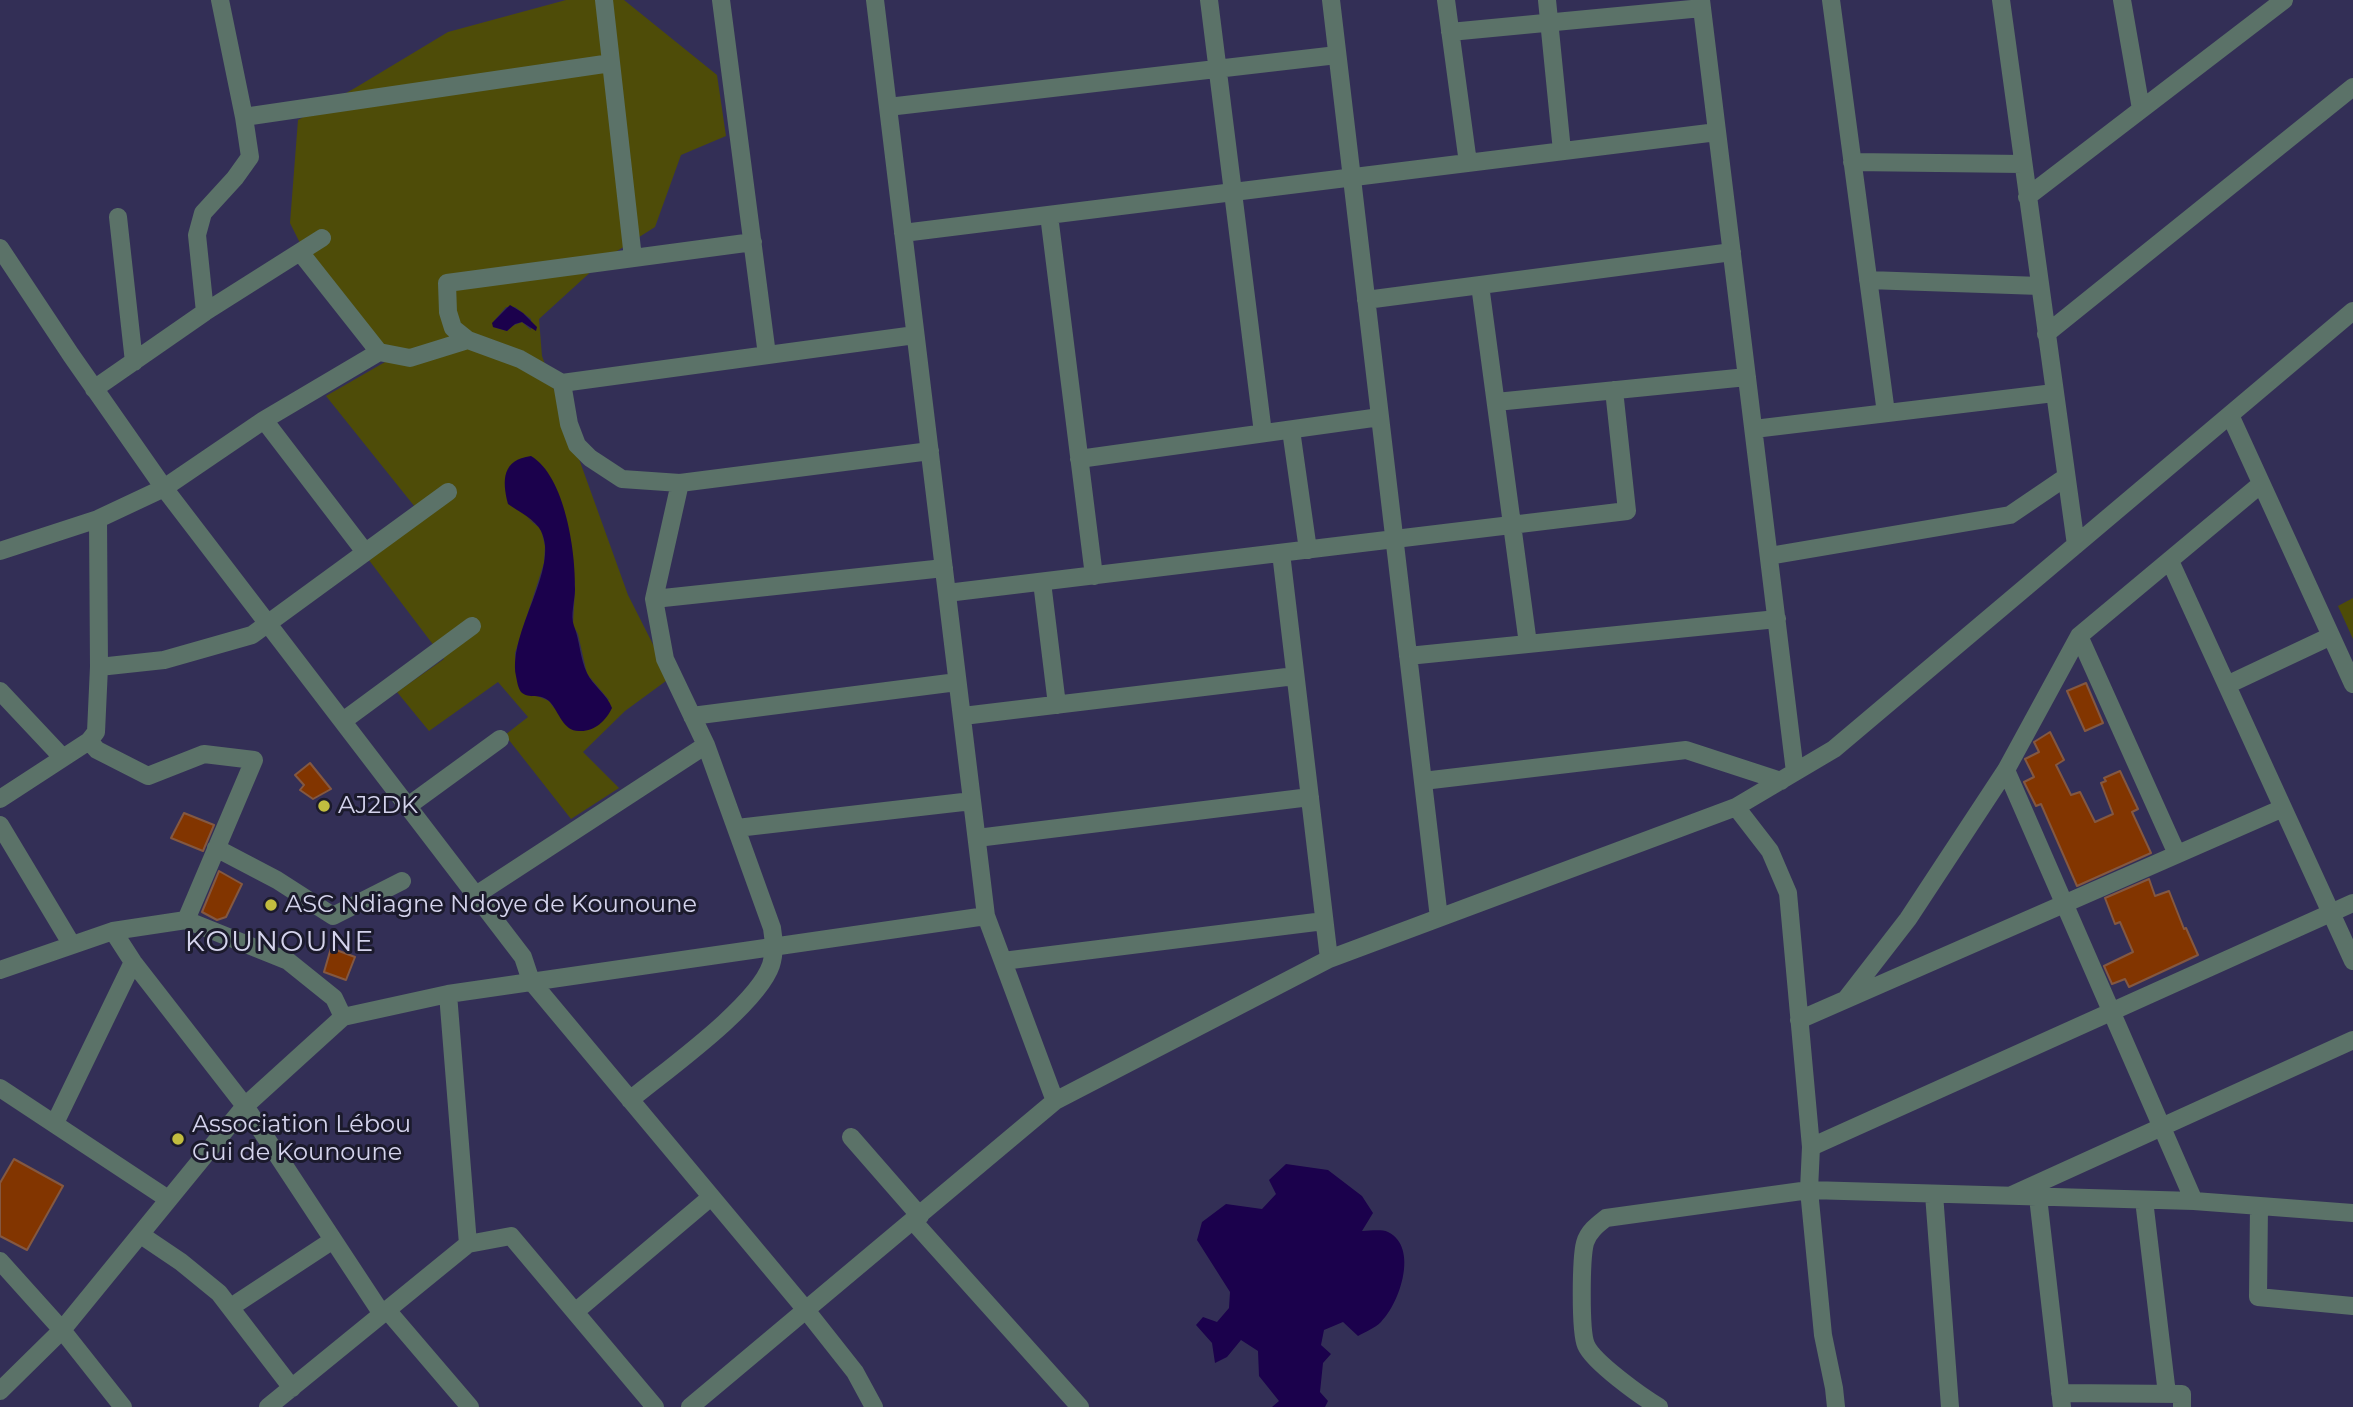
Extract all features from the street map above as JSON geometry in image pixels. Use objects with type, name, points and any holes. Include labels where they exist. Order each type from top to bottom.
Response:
[{"type":"street","points":[[205,312],[197,235],[200,222],[203,213],[250,157],[220,0]]},
{"type":"street","points":[[604,0],[633,258]]},
{"type":"street","points":[[721,0],[767,355]]},
{"type":"street","points":[[875,0],[986,916],[1055,1101]]},
{"type":"street","points":[[1209,0],[1263,433]]},
{"type":"street","points":[[1331,0],[1439,918]]},
{"type":"street","points":[[1446,0],[1468,163]]},
{"type":"street","points":[[1547,0],[1562,151]]},
{"type":"street","points":[[1831,0],[1886,413]]},
{"type":"street","points":[[2001,0],[2076,545]]},
{"type":"street","points":[[2122,0],[2141,109]]},
{"type":"street","points":[[2027,197],[2284,0]]},
{"type":"street","points":[[1450,32],[1702,4],[1777,619],[1788,776]]},
{"type":"street","points":[[888,107],[1337,55]]},
{"type":"street","points":[[244,117],[611,63]]},
{"type":"street","points":[[2046,334],[2353,87]]},
{"type":"street","points":[[903,233],[1717,131]]},
{"type":"street","points":[[1852,162],[2022,164]]},
{"type":"street","points":[[1049,215],[1094,576]]},
{"type":"street","points":[[118,217],[134,362]]},
{"type":"street","points":[[94,389],[205,312],[322,238]]},
{"type":"street","points":[[753,242],[447,283],[448,312],[453,328],[468,340],[520,359],[562,383],[915,335]]},
{"type":"street","points":[[0,248],[164,488],[523,957],[531,982],[807,1310],[855,1371],[874,1407]]},
{"type":"street","points":[[300,252],[379,352],[410,358],[468,340]]},
{"type":"street","points":[[1366,300],[1732,252]]},
{"type":"street","points":[[1868,280],[2040,286]]},
{"type":"street","points":[[1480,285],[1528,644]]},
{"type":"street","points":[[690,1407],[1055,1101],[1329,959],[1736,807],[1834,749],[2353,311]]},
{"type":"street","points":[[1,549],[97,519],[164,488],[264,420],[379,352]]},
{"type":"street","points":[[1496,402],[1747,377]]},
{"type":"street","points":[[562,383],[569,424],[577,445],[590,458],[622,479],[680,483],[930,451]]},
{"type":"street","points":[[947,593],[1627,511],[1614,390]]},
{"type":"street","points":[[1754,429],[2054,393]]},
{"type":"street","points":[[2230,415],[2353,684]]},
{"type":"street","points":[[1080,458],[1380,417]]},
{"type":"street","points":[[264,420],[365,552]]},
{"type":"street","points":[[1291,430],[1308,550]]},
{"type":"street","points":[[1769,556],[2010,514],[2066,477]]},
{"type":"street","points":[[630,1100],[727,1021],[771,967],[774,948],[772,928],[706,745],[665,659],[654,599],[680,483]]},
{"type":"street","points":[[1846,999],[1908,919],[2006,770],[2079,636],[2261,484]]},
{"type":"street","points":[[99,667],[164,660],[252,635],[448,492]]},
{"type":"street","points":[[0,799],[89,741],[96,732],[99,667],[97,519]]},
{"type":"street","points":[[1281,553],[1329,959]]},
{"type":"street","points":[[2170,561],[2353,961]]},
{"type":"street","points":[[654,599],[944,568]]},
{"type":"street","points":[[1042,582],[1057,705]]},
{"type":"street","points":[[1408,656],[1777,619]]},
{"type":"street","points":[[342,721],[472,626]]},
{"type":"street","points":[[2079,636],[2177,854]]},
{"type":"street","points":[[2227,685],[2331,636]]},
{"type":"street","points":[[963,716],[1295,676]]},
{"type":"street","points":[[692,716],[957,682]]},
{"type":"street","points":[[0,691],[63,758]]},
{"type":"street","points":[[408,806],[500,739]]},
{"type":"street","points":[[89,741],[97,750],[148,776],[204,754],[254,760],[186,920]]},
{"type":"street","points":[[475,895],[706,745]]},
{"type":"street","points":[[1423,781],[1686,750],[1788,776]]},
{"type":"street","points":[[2006,770],[2194,1201]]},
{"type":"street","points":[[976,838],[1310,797]]},
{"type":"street","points":[[737,828],[972,801]]},
{"type":"street","points":[[1736,807],[1770,851],[1788,893],[1811,1147],[1809,1191],[1823,1335],[1836,1407]]},
{"type":"street","points":[[1799,1020],[2283,808]]},
{"type":"street","points":[[0,825],[72,945]]},
{"type":"street","points":[[216,848],[277,880],[333,916],[402,881]]},
{"type":"street","points":[[1811,1147],[2353,903]]},
{"type":"street","points":[[0,1391],[62,1330],[245,1106],[343,1017],[448,994],[986,916]]},
{"type":"street","points":[[0,970],[114,932],[186,920],[288,961],[334,998],[343,1017]]},
{"type":"street","points":[[1003,961],[1324,920]]},
{"type":"street","points":[[114,932],[245,1106],[385,1312],[470,1407]]},
{"type":"street","points":[[55,1123],[134,962]]},
{"type":"street","points":[[448,994],[468,1244]]},
{"type":"street","points":[[2008,1196],[2353,1040]]},
{"type":"street","points":[[0,1088],[168,1199]]},
{"type":"street","points":[[851,1137],[1080,1407]]},
{"type":"street","points":[[1660,1407],[1626,1384],[1586,1345],[1581,1295],[1585,1243],[1594,1228],[1606,1218],[1809,1191],[2194,1201],[2353,1213]]},
{"type":"street","points":[[1934,1194],[1950,1407]]},
{"type":"street","points":[[575,1312],[711,1197]]},
{"type":"street","points":[[2038,1197],[2061,1400],[2182,1394],[2182,1407]]},
{"type":"street","points":[[2144,1200],[2167,1394]]},
{"type":"street","points":[[2259,1206],[2258,1297],[2353,1306]]},
{"type":"street","points":[[141,1235],[207,1282],[231,1307],[290,1396]]},
{"type":"street","points":[[268,1407],[290,1396],[385,1312],[468,1244],[510,1236],[655,1407]]},
{"type":"street","points":[[231,1307],[334,1240]]},
{"type":"street","points":[[0,1261],[62,1330],[122,1407]]},
{"type":"shaded area","points":[[566,0],[624,0],[717,75],[726,136],[681,155],[655,227],[606,258],[539,319],[542,356],[628,595],[670,678],[625,711],[583,752],[619,788],[571,819],[505,735],[528,717],[498,682],[429,731],[397,692],[444,659],[359,547],[415,507],[326,396],[392,358],[322,287],[290,223],[298,120],[448,32]],"holes":[[[506,307],[515,307],[531,319],[531,330],[522,322],[507,331],[493,327],[494,321]],[[526,517],[571,546],[575,588],[573,625],[578,634],[587,674],[609,700],[554,708],[549,701],[535,695],[517,679],[515,653],[544,563],[545,546],[541,529]]]},
{"type":"shaded area","points":[[510,305],[537,327],[536,331],[522,322],[507,331],[493,327],[492,323]]},
{"type":"shaded area","points":[[531,456],[543,466],[560,497],[570,536],[575,573],[573,622],[587,673],[612,708],[599,725],[590,730],[569,728],[550,702],[524,694],[518,686],[516,658],[519,640],[539,582],[545,546],[539,527],[508,504],[505,479],[506,472],[514,462]]},
{"type":"shaded area","points":[[2353,598],[2353,639],[2338,606]]},
{"type":"shaded area","points":[[1286,1164],[1328,1170],[1362,1196],[1373,1213],[1362,1231],[1388,1232],[1397,1239],[1403,1250],[1400,1289],[1381,1322],[1358,1336],[1343,1322],[1324,1330],[1321,1345],[1331,1354],[1323,1363],[1320,1392],[1328,1401],[1325,1407],[1272,1407],[1279,1401],[1259,1376],[1258,1351],[1241,1340],[1227,1357],[1215,1363],[1212,1343],[1196,1325],[1203,1317],[1217,1322],[1229,1308],[1230,1292],[1197,1240],[1202,1222],[1226,1204],[1262,1209],[1276,1194],[1269,1180]]},
{"type":"building","points":[[2086,683],[2103,723],[2085,731],[2067,691]]},
{"type":"building","points":[[2050,732],[2064,760],[2056,765],[2071,795],[2080,792],[2095,822],[2113,814],[2101,783],[2106,781],[2104,778],[2120,771],[2138,809],[2132,812],[2151,853],[2077,886],[2041,804],[2036,806],[2024,782],[2034,777],[2025,759],[2039,752],[2034,742]]},
{"type":"building","points":[[310,763],[331,789],[313,799],[300,790],[304,785],[295,775]]},
{"type":"building","points":[[184,813],[214,825],[203,851],[171,838]]},
{"type":"building","points":[[219,871],[242,884],[226,917],[217,920],[202,912]]},
{"type":"building","points":[[2149,879],[2155,896],[2169,891],[2198,955],[2129,987],[2125,979],[2112,984],[2104,966],[2133,952],[2120,922],[2115,924],[2105,898]]},
{"type":"building","points":[[331,948],[355,957],[346,980],[324,972]]},
{"type":"building","points":[[14,1159],[63,1186],[27,1250],[0,1236],[0,1183]]},
{"type":"place","name":"AJ2DK","points":[[324,806]]},
{"type":"place","name":"ASC Ndiagne Ndoye de Kounoune","points":[[271,905]]},
{"type":"place","name":"Association Lébou Gui de Kounoune","points":[[178,1139]]},
{"type":"district","name":"KOUNOUNE","points":[[280,943]]}]
